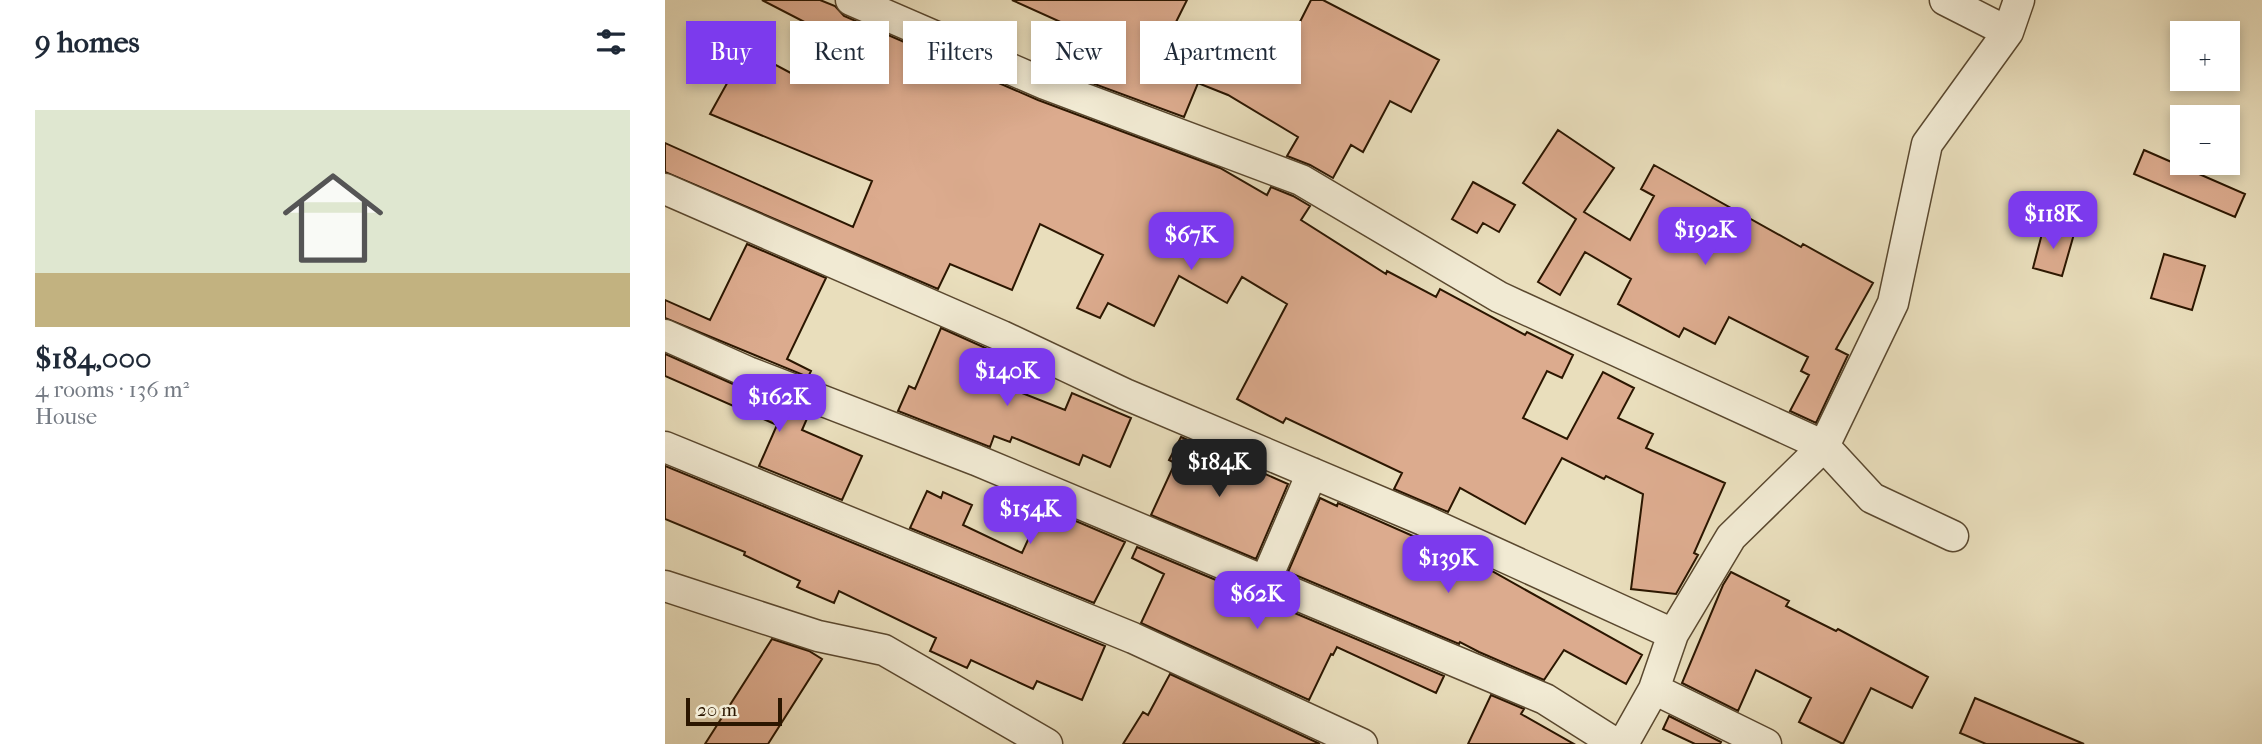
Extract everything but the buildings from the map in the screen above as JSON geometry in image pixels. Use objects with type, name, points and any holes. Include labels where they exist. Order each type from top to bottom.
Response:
[{"type":"street","points":[[851,0],[1045,84],[1300,180],[1499,297],[1824,446],[1872,498],[1953,536]]},
{"type":"street","points":[[1945,0],[2008,32]]},
{"type":"street","points":[[1623,744],[1654,689],[1673,635],[1731,537],[1824,446],[1893,303],[1927,144],[2008,32],[2019,0]]},
{"type":"street","points":[[665,189],[1002,336],[1125,394],[1435,526],[1673,635]]},
{"type":"street","points":[[665,335],[748,372],[976,460],[1545,699],[1616,744]]},
{"type":"street","points":[[665,447],[1133,638],[1362,744]]},
{"type":"street","points":[[1265,582],[1312,473]]},
{"type":"street","points":[[665,586],[818,636],[884,650],[1047,744]]},
{"type":"street","points":[[1654,689],[1766,744]]}]
